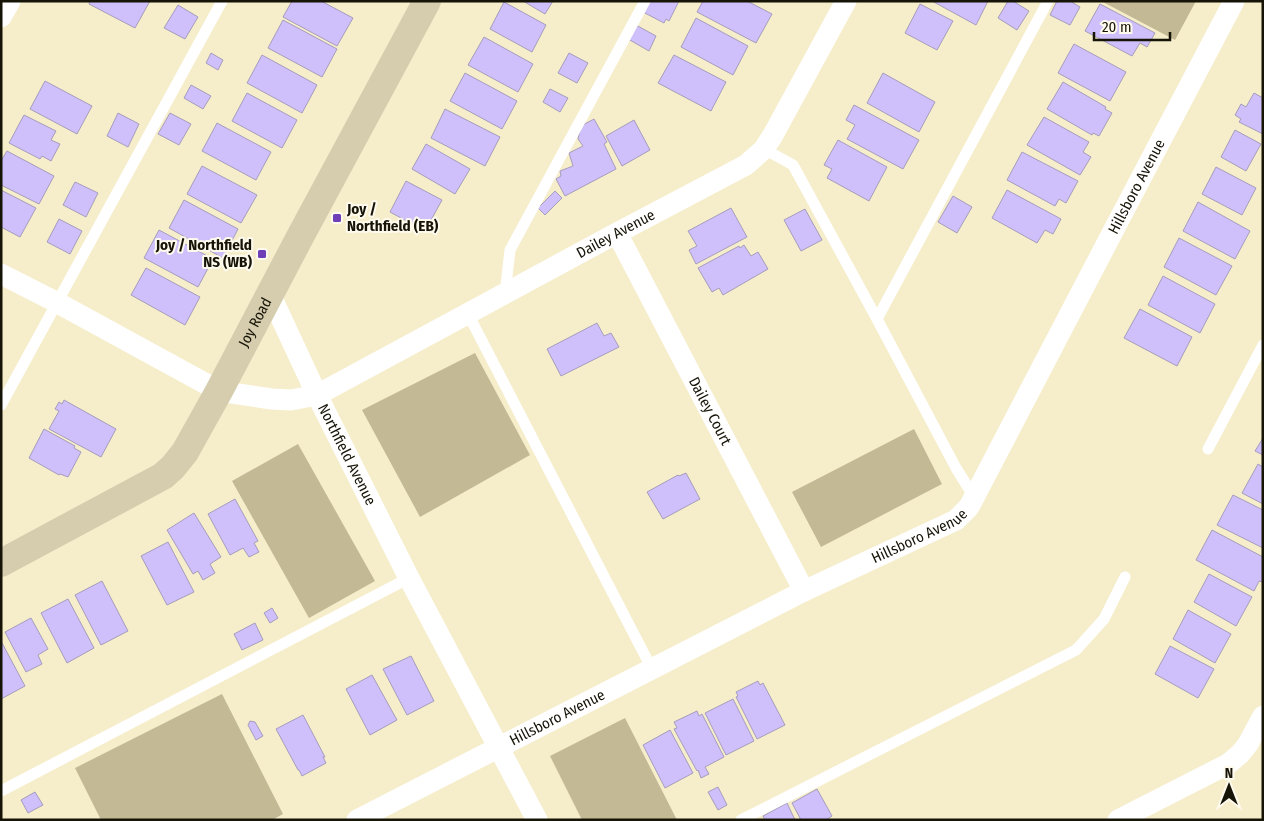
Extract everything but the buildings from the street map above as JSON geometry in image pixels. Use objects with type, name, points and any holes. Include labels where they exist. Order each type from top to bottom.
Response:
[{"type":"street","points":[[1,17],[10,1]]},
{"type":"street","name":"Joy Road","points":[[1,563],[163,476],[185,452],[427,1]]},
{"type":"street","name":"Dailey Avenue","points":[[318,395],[746,165],[764,149],[774,135],[846,1]]},
{"type":"street","name":"Hillsboro Avenue","points":[[357,820],[804,591],[956,520],[969,507],[1234,1]]},
{"type":"street","name":"Dailey Court","points":[[617,233],[804,591]]},
{"type":"street","name":"Northfield Avenue","points":[[1,274],[219,391],[272,400],[291,400],[318,395],[409,578],[537,820]]},
{"type":"street","points":[[270,294],[318,395]]},
{"type":"street","points":[[1118,820],[1228,764],[1244,749],[1263,716]]},
{"type":"lane","points":[[1,405],[222,1]]},
{"type":"lane","points":[[504,294],[510,250],[645,1]]},
{"type":"lane","points":[[878,319],[1048,1]]},
{"type":"lane","points":[[764,149],[793,165],[878,319],[956,468],[974,497]]},
{"type":"lane","points":[[468,314],[652,669]]},
{"type":"lane","points":[[1208,449],[1263,345]]},
{"type":"lane","points":[[741,820],[1076,650],[1104,619],[1126,577]]},
{"type":"lane","points":[[1,791],[409,578]]},
{"type":"shaded area","points":[[1101,1],[1196,1],[1175,40]]},
{"type":"shaded area","points":[[475,353],[530,455],[420,517],[362,410]]},
{"type":"shaded area","points":[[914,429],[942,484],[821,547],[792,492]]},
{"type":"shaded area","points":[[298,444],[375,581],[309,618],[232,481]]},
{"type":"shaded area","points":[[222,694],[283,814],[272,820],[101,820],[75,768]]},
{"type":"shaded area","points":[[625,718],[677,820],[582,820],[550,756]]},
{"type":"place","name":"Joy / Northfield (EB)","points":[[337,218]]},
{"type":"place","name":"Joy / Northfield NS (WB)","points":[[262,254]]}]
